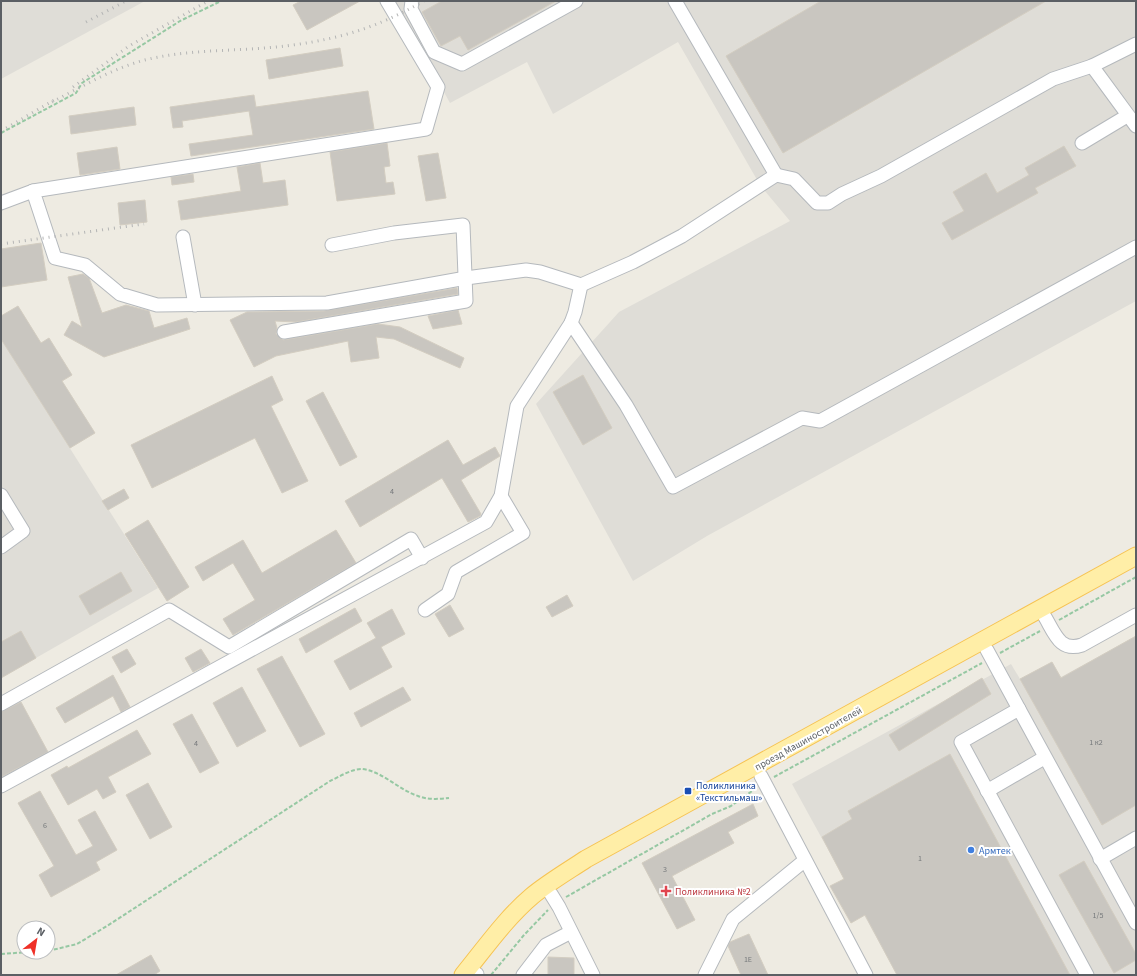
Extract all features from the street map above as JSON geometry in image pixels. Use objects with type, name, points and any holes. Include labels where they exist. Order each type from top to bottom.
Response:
[{"type":"main road","name":"проезд Машиностроителей","points":[[477,975],[517,925],[592,867],[987,649],[1136,556]]},
{"type":"main road","name":"проезд Машиностроителей","points":[[987,649],[1048,621],[1136,568]]},
{"type":"main road","name":"проезд Машиностроителей","points":[[477,975],[516,912],[531,896],[556,878],[586,859],[760,775]]},
{"type":"lane","points":[[1,203],[33,191],[426,129],[438,87],[387,1]]},
{"type":"lane","points":[[412,1],[411,9],[434,52],[462,64],[576,1]]},
{"type":"lane","points":[[675,1],[776,175]]},
{"type":"lane","points":[[33,191],[56,258],[85,265],[120,294],[157,305],[327,303],[466,278],[526,270],[540,272],[581,285],[633,262],[682,236],[776,175],[794,179],[817,203],[828,203],[842,194],[901,165],[1053,79],[1092,66],[1136,44]]},
{"type":"lane","points":[[1092,66],[1127,116],[1136,126]]},
{"type":"lane","points":[[1082,143],[1127,116]]},
{"type":"lane","points":[[284,332],[466,301],[463,225],[394,233],[332,244]]},
{"type":"lane","points":[[184,237],[195,305]]},
{"type":"lane","points":[[571,323],[626,405],[673,487],[802,418],[820,421],[1136,247]]},
{"type":"lane","points":[[1,786],[486,522],[501,496],[517,406],[571,323],[581,285]]},
{"type":"lane","points":[[1,495],[23,531],[1,547]]},
{"type":"lane","points":[[425,610],[448,594],[456,572],[523,533],[501,496]]},
{"type":"lane","points":[[1,704],[169,610],[229,647],[411,539],[422,558]]},
{"type":"lane","points":[[1048,621],[1058,640],[1064,645],[1074,648],[1136,615]]},
{"type":"lane","points":[[987,649],[1044,758],[1136,923]]},
{"type":"lane","points":[[1019,709],[961,742],[1087,975]]},
{"type":"lane","points":[[987,791],[1044,758]]},
{"type":"lane","points":[[760,775],[866,975]]},
{"type":"lane","points":[[1100,859],[1136,838]]},
{"type":"lane","points":[[705,975],[733,919],[804,860]]},
{"type":"lane","points":[[553,898],[593,975]]},
{"type":"lane","points":[[522,975],[546,945],[571,932]]},
{"type":"path","points":[[1,133],[76,92],[82,83],[180,21],[220,1]]},
{"type":"path","points":[[477,975],[524,935],[553,898],[712,814],[731,806],[760,775],[987,649],[1048,621],[1136,577]]},
{"type":"path","points":[[56,949],[77,944],[107,926],[323,786],[353,770],[362,769],[373,772],[418,796],[433,799],[449,798]]},
{"type":"path","points":[[1,954],[16,953]]},
{"type":"shaded area","points":[[1,1],[145,1],[1,79]]},
{"type":"shaded area","points":[[394,1],[1136,1],[1136,301],[707,536],[633,581],[536,404],[619,312],[790,221],[760,185],[678,42],[553,114],[527,62],[450,103]]},
{"type":"shaded area","points":[[1,339],[158,588],[1,678]]},
{"type":"shaded area","points":[[1136,636],[1136,975],[897,975],[792,784],[1011,664],[1020,679],[1052,662],[1061,677]]},
{"type":"building","points":[[301,1],[360,1],[307,30],[293,5]]},
{"type":"building","points":[[442,1],[556,1],[468,50],[460,36],[441,46],[422,12]]},
{"type":"building","points":[[821,1],[1046,1],[783,153],[726,56]]},
{"type":"building","points":[[340,48],[343,66],[269,79],[266,60]]},
{"type":"building","points":[[368,91],[374,129],[191,156],[189,144],[253,135],[249,111],[182,121],[183,127],[173,128],[170,107],[254,95],[256,107]]},
{"type":"building","points":[[134,107],[136,125],[71,134],[69,116]]},
{"type":"building","points":[[387,143],[390,166],[384,167],[386,183],[393,182],[395,194],[337,201],[330,152]]},
{"type":"building","points":[[1064,146],[1076,166],[1035,188],[1038,193],[952,240],[942,223],[964,211],[953,192],[986,173],[997,193],[1029,175],[1025,168]]},
{"type":"building","points":[[117,147],[120,169],[80,175],[77,153]]},
{"type":"building","points":[[438,153],[446,198],[426,201],[418,156]]},
{"type":"building","points":[[260,163],[263,183],[285,180],[288,205],[181,220],[178,201],[241,191],[237,167]]},
{"type":"building","points":[[193,174],[194,182],[172,185],[171,177]]},
{"type":"building","points":[[145,200],[147,222],[120,225],[118,203]]},
{"type":"building","points":[[41,243],[47,280],[1,287],[1,249]]},
{"type":"building","points":[[83,274],[89,278],[102,313],[126,305],[149,311],[154,328],[187,318],[190,329],[104,357],[64,335],[72,321],[82,327],[68,277]]},
{"type":"building","points":[[457,288],[458,294],[296,322],[275,321],[277,328],[276,334],[283,340],[378,324],[400,327],[464,358],[460,368],[394,339],[376,337],[379,358],[351,362],[348,341],[276,356],[254,367],[230,320],[247,312],[324,311]]},
{"type":"building","points":[[18,306],[41,343],[49,338],[72,375],[62,381],[95,433],[70,448],[1,339],[1,316]]},
{"type":"building","points":[[458,310],[462,324],[433,329],[428,316]]},
{"type":"building","points":[[583,375],[612,428],[583,445],[553,392]]},
{"type":"building","points":[[272,376],[283,400],[271,406],[308,481],[282,493],[255,438],[152,488],[131,445]]},
{"type":"building","points":[[323,392],[357,457],[340,466],[306,401]]},
{"type":"building","points":[[448,440],[463,465],[495,447],[500,456],[461,480],[481,514],[480,516],[468,522],[442,478],[360,527],[345,501]]},
{"type":"building","points":[[124,489],[129,498],[108,510],[102,501]]},
{"type":"building","points":[[148,520],[189,587],[167,601],[125,534]]},
{"type":"building","points":[[336,530],[356,563],[233,635],[223,619],[255,600],[233,563],[203,581],[195,567],[243,540],[262,573]]},
{"type":"building","points":[[121,572],[132,591],[90,615],[79,596]]},
{"type":"building","points":[[567,595],[573,606],[552,617],[546,607]]},
{"type":"building","points":[[450,605],[464,629],[449,637],[435,614]]},
{"type":"building","points":[[355,608],[362,621],[306,653],[299,639]]},
{"type":"building","points":[[392,609],[405,634],[381,647],[392,667],[350,690],[334,661],[376,638],[367,623]]},
{"type":"building","points":[[21,631],[36,658],[1,678],[1,642]]},
{"type":"building","points":[[1136,636],[1136,805],[1102,825],[1020,679],[1052,662],[1061,678]]},
{"type":"building","points":[[127,649],[136,664],[121,673],[112,657]]},
{"type":"building","points":[[201,649],[210,663],[193,672],[185,658]]},
{"type":"building","points":[[282,656],[325,734],[300,747],[257,669]]},
{"type":"building","points":[[113,675],[130,707],[121,712],[113,696],[65,723],[56,708]]},
{"type":"building","points":[[982,678],[991,694],[899,751],[889,735]]},
{"type":"building","points":[[242,687],[266,731],[237,747],[213,703]]},
{"type":"building","points":[[403,687],[411,700],[361,727],[354,713]]},
{"type":"building","points":[[21,702],[48,752],[1,777],[1,712]]},
{"type":"building","points":[[192,714],[219,763],[200,773],[173,724]]},
{"type":"building","points":[[137,730],[151,754],[108,777],[116,792],[103,799],[97,789],[68,805],[51,775],[67,766],[68,768]]},
{"type":"building","points":[[950,754],[1070,975],[897,975],[865,915],[851,923],[830,886],[844,879],[822,837],[852,819],[848,811]]},
{"type":"building","points":[[148,783],[172,827],[150,839],[126,795]]},
{"type":"building","points":[[40,791],[76,855],[93,846],[78,820],[95,811],[117,850],[96,862],[100,870],[51,897],[39,875],[54,866],[18,803]]},
{"type":"building","points":[[753,804],[758,816],[728,832],[734,843],[672,876],[695,920],[677,929],[642,863]]},
{"type":"building","points":[[1084,861],[1136,954],[1136,960],[1114,973],[1059,875]]},
{"type":"building","points":[[749,934],[768,975],[741,975],[728,946],[730,942]]},
{"type":"building","points":[[151,955],[160,971],[154,975],[116,975]]},
{"type":"building","points":[[548,957],[574,958],[574,975],[548,975]]},
{"type":"railway","points":[[86,22],[126,1]]},
{"type":"railway","points":[[73,87],[129,46],[208,1]]},
{"type":"railway","points":[[52,102],[87,83],[136,62],[185,53],[257,49],[329,39],[377,24],[424,1]]},
{"type":"railway","points":[[1,131],[56,99]]},
{"type":"railway","points":[[1,244],[144,224]]},
{"type":"place","name":"Поликлиника «Текстильмаш»","points":[[688,791]]},
{"type":"place","name":"Армтек","points":[[971,850]]},
{"type":"place","name":"Поликлиника №2","points":[[666,891]]}]
